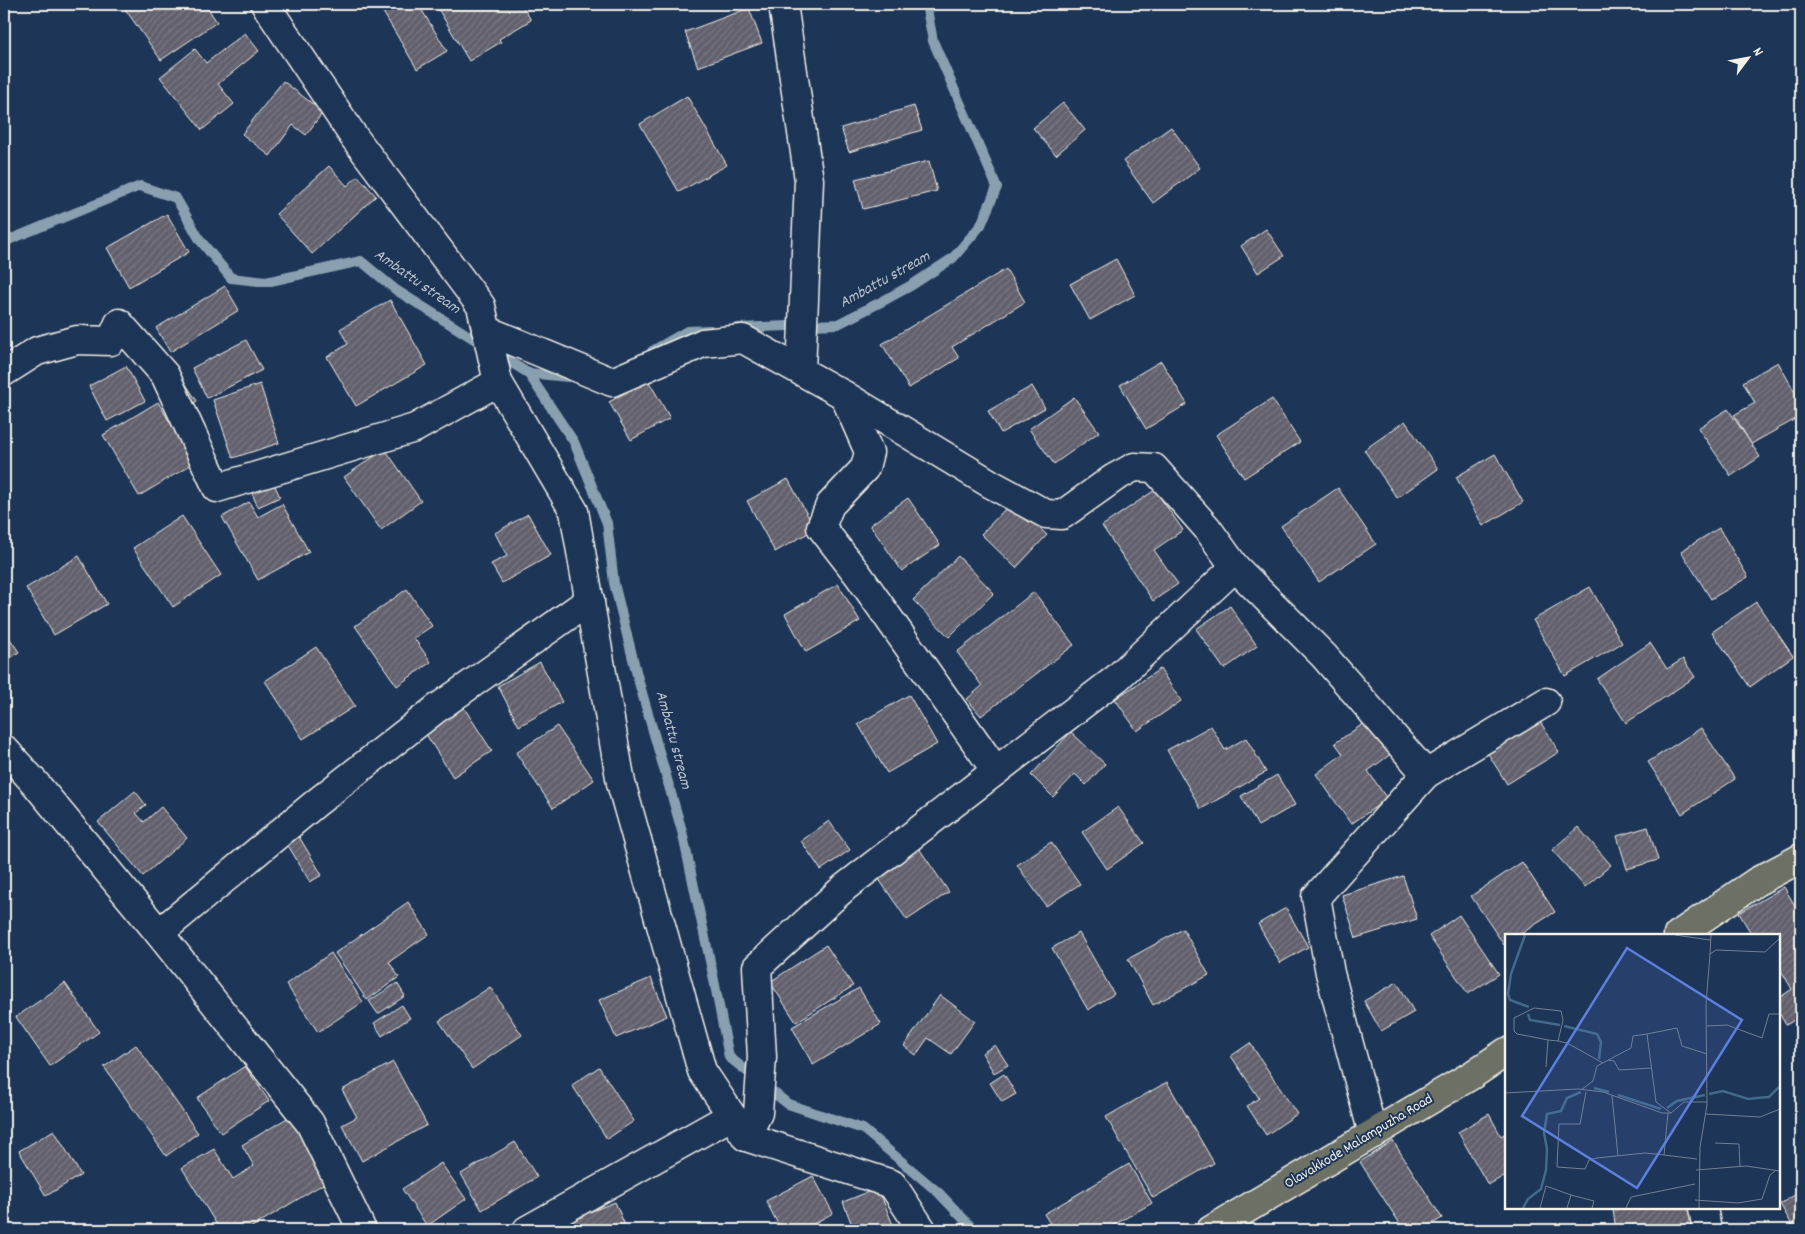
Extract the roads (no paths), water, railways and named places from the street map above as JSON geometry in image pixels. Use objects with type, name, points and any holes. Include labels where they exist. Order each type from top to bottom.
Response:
[{"type":"main road","points":[[1679,934],[1756,882],[1801,858]]},
{"type":"main road","name":"Olavakkode Malampuzha Road","points":[[1211,1230],[1472,1075],[1505,1053]]},
{"type":"street","points":[[265,4],[354,136],[481,306],[497,380],[574,510],[620,783],[702,1072],[739,1126],[892,1184],[922,1230]]},
{"type":"street","points":[[783,4],[809,180],[802,359]]},
{"type":"street","points":[[4,372],[37,352],[77,340],[111,341],[119,323],[166,375],[217,488],[415,428],[497,380]]},
{"type":"street","points":[[487,332],[612,382],[703,343],[743,339],[802,359],[844,395],[991,484],[1046,514],[1062,515],[1114,478],[1134,467],[1154,468],[1206,528],[1235,567],[1324,656],[1426,774]]},
{"type":"street","points":[[844,395],[869,452],[865,468],[830,506],[821,527],[859,576],[996,771]]},
{"type":"street","points":[[527,1230],[739,1126],[758,1113],[762,1057],[757,967],[845,887],[1117,678],[1235,567]]},
{"type":"street","points":[[159,933],[316,803],[436,709],[590,600]]},
{"type":"street","points":[[1373,1134],[1330,973],[1316,897],[1426,774],[1546,702]]},
{"type":"street","points":[[4,749],[35,783],[159,933],[310,1123],[362,1230]]},
{"type":"street","points":[[1703,1209],[1706,1230]]},
{"type":"waterway","name":"Ambattu stream","points":[[737,328],[838,324],[912,285],[953,258],[981,225],[997,187],[933,41],[926,4]]},
{"type":"waterway","name":"Ambattu stream","points":[[4,242],[140,186],[176,198],[200,240],[231,278],[266,282],[361,261],[396,290],[528,373],[574,442],[607,523],[614,583],[638,679],[682,831],[729,1057],[788,1104],[863,1129],[939,1193],[974,1230]]},
{"type":"waterway","name":"Ambattu stream","points":[[652,351],[687,331],[710,330]]},
{"type":"waterway","name":"Ambattu stream","points":[[528,373],[568,377],[574,375]]}]
